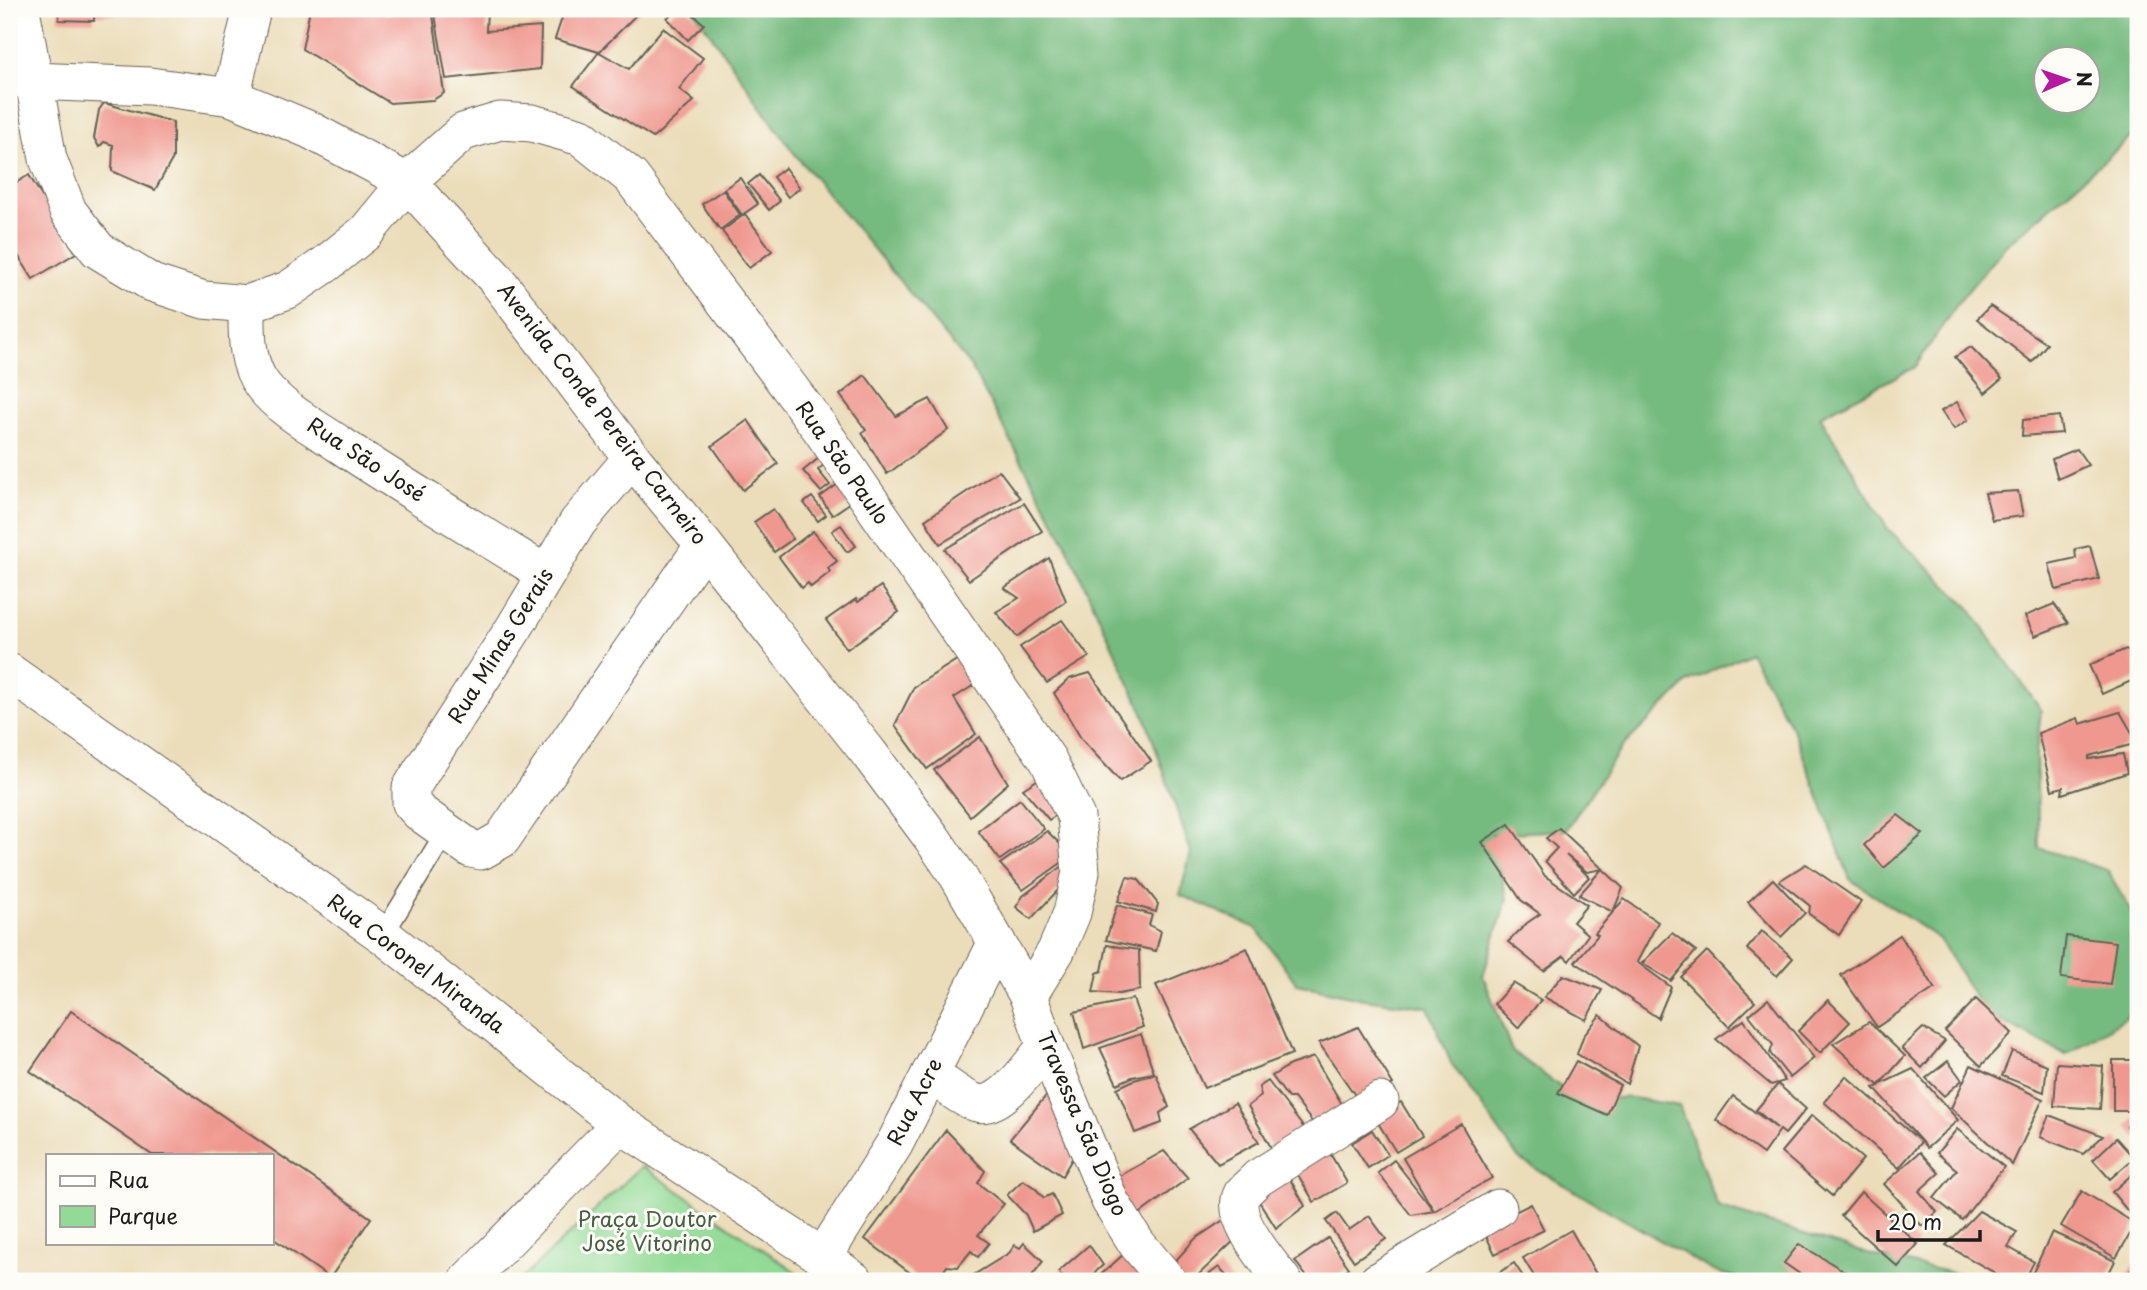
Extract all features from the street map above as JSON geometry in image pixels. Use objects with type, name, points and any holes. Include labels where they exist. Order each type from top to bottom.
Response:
[{"type":"street","points":[[21,9],[21,80],[68,211],[98,250],[152,283],[204,300],[247,304]]},
{"type":"street","points":[[231,97],[252,9]]},
{"type":"street","name":"Avenida Conde Pereira Carneiro","points":[[21,80],[150,86],[231,97],[310,130],[407,182],[496,279],[632,458],[868,752],[958,876],[1028,996]]},
{"type":"street","name":"Rua São Paulo","points":[[247,304],[288,290],[326,264],[366,232],[407,182],[463,132],[500,121],[532,123],[581,137],[631,177],[820,428],[1048,760],[1076,817],[1081,872],[1072,913],[1056,951],[1028,996]]},
{"type":"street","name":"Rua São José","points":[[247,304],[247,339],[252,364],[263,385],[282,404],[360,457],[546,574]]},
{"type":"street","name":"Rua Minas Gerais","points":[[632,458],[578,522],[411,788],[411,803],[419,812],[471,849],[481,851],[502,839],[704,545]]},
{"type":"street","name":"Rua Coronel Miranda","points":[[9,672],[383,935],[620,1124],[823,1257],[855,1281]]},
{"type":"street","name":"Rua Acre","points":[[823,1257],[895,1143],[998,942]]},
{"type":"street","name":"Travessa São Diogo","points":[[1028,996],[1110,1201],[1137,1244],[1168,1281]]},
{"type":"street","points":[[930,1074],[968,1100],[980,1104],[998,1100],[1017,1082],[1046,1046]]},
{"type":"street","points":[[1283,1281],[1243,1223],[1239,1208],[1242,1195],[1258,1178],[1380,1101]]},
{"type":"street","points":[[467,1281],[620,1124]]},
{"type":"street","points":[[1378,1281],[1498,1208]]},
{"type":"lane","points":[[383,935],[445,833]]},
{"type":"green space","points":[[693,9],[2138,9],[2138,131],[2005,246],[1957,304],[1915,367],[1820,416],[1888,529],[1967,605],[2041,710],[2036,756],[2039,848],[2107,870],[2138,922],[2138,1010],[2066,1055],[1995,1018],[1976,999],[1939,939],[1850,879],[1794,732],[1750,652],[1687,683],[1622,747],[1566,830],[1492,834],[1507,899],[1483,976],[1512,1051],[1581,1102],[1627,1097],[1679,1106],[1718,1207],[1874,1256],[1991,1281],[1749,1281],[1715,1272],[1519,1159],[1451,1063],[1428,1007],[1363,999],[1297,984],[1256,928],[1180,895],[1191,852],[1145,717],[1062,536],[971,367],[793,152]]},
{"type":"green space","name":"Praça Doutor José Vitorino","points":[[642,1166],[809,1281],[519,1281]]},
{"type":"building","points":[[58,9],[157,9],[150,12],[94,16],[94,21],[59,20]]},
{"type":"building","points":[[310,9],[385,9],[384,14],[410,9],[432,9],[444,93],[433,100],[390,103],[302,49]]},
{"type":"building","points":[[565,9],[642,9],[599,52],[555,39]]},
{"type":"building","points":[[677,9],[687,9],[704,24],[688,40],[667,18]]},
{"type":"building","points":[[487,10],[486,31],[541,27],[540,69],[446,79],[435,15]]},
{"type":"building","points":[[663,28],[703,58],[679,89],[694,101],[653,138],[573,86],[599,52],[629,69]]},
{"type":"building","points":[[104,103],[173,122],[173,158],[155,190],[112,171],[113,145],[104,142],[99,147],[94,138],[99,110]]},
{"type":"building","points":[[785,168],[800,188],[788,197],[773,177]]},
{"type":"building","points":[[29,175],[76,253],[33,279],[12,246],[9,248],[9,187]]},
{"type":"building","points":[[759,175],[780,201],[769,210],[748,184]]},
{"type":"building","points":[[740,178],[758,204],[742,215],[724,189]]},
{"type":"building","points":[[723,190],[740,215],[720,230],[702,204]]},
{"type":"building","points":[[745,214],[772,251],[749,268],[722,231]]},
{"type":"building","points":[[1990,306],[2047,344],[2032,362],[1977,319]]},
{"type":"building","points":[[1971,347],[2002,379],[1985,393],[1955,357]]},
{"type":"building","points":[[865,375],[896,416],[930,399],[948,430],[887,474],[862,433],[866,430],[840,395]]},
{"type":"building","points":[[1957,402],[1968,420],[1954,429],[1941,411]]},
{"type":"building","points":[[2059,416],[2062,433],[2022,436],[2023,420]]},
{"type":"building","points":[[748,420],[778,464],[743,490],[712,446]]},
{"type":"building","points":[[2077,449],[2088,465],[2058,479],[2052,459]]},
{"type":"building","points":[[825,453],[830,459],[818,470],[830,485],[821,492],[803,471]]},
{"type":"building","points":[[999,470],[1020,498],[940,544],[925,520]]},
{"type":"building","points":[[845,479],[857,498],[832,515],[820,497]]},
{"type":"building","points":[[2018,491],[2023,516],[1992,520],[1985,493]]},
{"type":"building","points":[[812,497],[826,515],[818,521],[804,503]]},
{"type":"building","points":[[1024,503],[1042,531],[969,580],[945,549]]},
{"type":"building","points":[[773,509],[793,539],[774,552],[754,522]]},
{"type":"building","points":[[841,525],[856,546],[847,552],[832,531]]},
{"type":"building","points":[[813,531],[837,561],[828,568],[830,572],[811,587],[808,583],[802,588],[779,557]]},
{"type":"building","points":[[2090,546],[2099,579],[2056,590],[2049,564],[2076,558],[2075,549]]},
{"type":"building","points":[[1049,558],[1066,601],[1017,637],[996,612],[1019,598],[1004,588]]},
{"type":"building","points":[[881,586],[899,612],[847,649],[826,620]]},
{"type":"building","points":[[2054,604],[2068,623],[2035,636],[2025,616]]},
{"type":"building","points":[[1062,620],[1089,657],[1047,683],[1020,647]]},
{"type":"building","points":[[2126,649],[2138,656],[2138,678],[2102,694],[2089,665]]},
{"type":"building","points":[[960,658],[974,685],[954,698],[976,734],[927,769],[895,725],[914,687]]},
{"type":"building","points":[[1090,673],[1151,761],[1120,781],[1082,740],[1054,693],[1069,679]]},
{"type":"building","points":[[2120,712],[2138,743],[2089,756],[2089,759],[2123,754],[2127,773],[2062,794],[2063,787],[2052,790],[2038,733],[2078,718],[2080,724]]},
{"type":"building","points":[[980,737],[1008,783],[970,816],[934,770]]},
{"type":"building","points":[[1048,773],[1065,809],[1049,820],[1023,789]]},
{"type":"building","points":[[1020,799],[1044,829],[1000,860],[978,831]]},
{"type":"building","points":[[1898,815],[1923,834],[1884,868],[1864,845]]},
{"type":"building","points":[[1509,824],[1545,876],[1587,905],[1573,922],[1588,935],[1569,961],[1564,956],[1544,971],[1508,942],[1540,914],[1521,900],[1482,842]]},
{"type":"building","points":[[1559,828],[1623,888],[1613,912],[1579,895],[1602,869],[1587,872],[1566,855],[1589,877],[1574,893],[1545,861],[1557,848],[1546,838]]},
{"type":"building","points":[[1047,831],[1059,843],[1072,837],[1074,854],[1023,890],[1000,864]]},
{"type":"building","points":[[1806,864],[1861,902],[1839,935],[1809,914],[1810,906],[1779,881]]},
{"type":"building","points":[[1064,865],[1073,874],[1031,919],[1016,907],[1023,896]]},
{"type":"building","points":[[1127,877],[1138,879],[1158,904],[1156,912],[1118,901]]},
{"type":"building","points":[[1773,879],[1805,913],[1781,937],[1748,902]]},
{"type":"building","points":[[1624,899],[1658,922],[1637,962],[1671,987],[1658,1018],[1575,962]]},
{"type":"building","points":[[1117,905],[1152,915],[1149,925],[1161,931],[1156,951],[1106,940]]},
{"type":"building","points":[[1762,931],[1793,958],[1777,976],[1747,949]]},
{"type":"building","points":[[1672,933],[1696,951],[1671,981],[1642,963]]},
{"type":"building","points":[[1900,935],[1935,988],[1877,1027],[1841,975]]},
{"type":"building","points":[[2066,936],[2116,942],[2110,984],[2061,978]]},
{"type":"building","points":[[1107,945],[1139,950],[1140,990],[1119,994],[1093,992],[1097,973],[1102,971]]},
{"type":"building","points":[[1247,948],[1292,1054],[1204,1088],[1156,985]]},
{"type":"building","points":[[1707,951],[1755,1002],[1729,1027],[1681,977]]},
{"type":"building","points":[[1563,975],[1602,990],[1586,1020],[1544,997]]},
{"type":"building","points":[[1513,983],[1541,1000],[1518,1028],[1494,1004]]},
{"type":"building","points":[[1133,999],[1143,1027],[1084,1049],[1074,1012]]},
{"type":"building","points":[[1768,999],[1814,1058],[1790,1078],[1770,1053],[1773,1045],[1749,1015]]},
{"type":"building","points":[[1976,999],[2012,1033],[1981,1066],[1945,1031]]},
{"type":"building","points":[[1828,1000],[1850,1022],[1820,1053],[1798,1031]]},
{"type":"building","points":[[71,1011],[371,1218],[330,1278],[273,1238],[273,1154],[151,1154],[30,1071]]},
{"type":"building","points":[[1600,1015],[1638,1046],[1627,1084],[1577,1054],[1583,1037]]},
{"type":"building","points":[[1744,1020],[1785,1081],[1771,1085],[1716,1039]]},
{"type":"building","points":[[1869,1022],[1905,1056],[1879,1085],[1913,1069],[1958,1120],[1927,1148],[1874,1088],[1879,1086],[1833,1044]]},
{"type":"building","points":[[1358,1027],[1393,1084],[1359,1101],[1319,1043]]},
{"type":"building","points":[[1923,1028],[1945,1041],[1922,1068],[1902,1048]]},
{"type":"building","points":[[1141,1034],[1154,1073],[1132,1077],[1117,1084],[1100,1048]]},
{"type":"building","points":[[2012,1051],[2047,1065],[2044,1092],[2002,1076]]},
{"type":"building","points":[[1314,1057],[1346,1111],[1316,1127],[1294,1098],[1288,1098],[1272,1076],[1290,1065]]},
{"type":"building","points":[[2113,1060],[2138,1060],[2138,1111],[2113,1111]]},
{"type":"building","points":[[1576,1061],[1620,1085],[1607,1115],[1558,1093]]},
{"type":"building","points":[[1948,1061],[1962,1080],[1944,1096],[1926,1078]]},
{"type":"building","points":[[2057,1063],[2103,1066],[2100,1109],[2054,1106]]},
{"type":"building","points":[[1971,1065],[2043,1099],[2012,1165],[1951,1108]]},
{"type":"building","points":[[1156,1074],[1169,1107],[1160,1113],[1162,1123],[1135,1133],[1117,1088]]},
{"type":"building","points":[[1846,1076],[1921,1142],[1899,1168],[1824,1102]]},
{"type":"building","points":[[1268,1081],[1304,1128],[1273,1151],[1248,1106],[1261,1096],[1259,1087]]},
{"type":"building","points":[[1778,1084],[1806,1109],[1785,1134],[1780,1130],[1763,1154],[1716,1120],[1733,1096],[1778,1129],[1756,1110]]},
{"type":"building","points":[[1050,1091],[1080,1145],[1062,1176],[1010,1139]]},
{"type":"building","points":[[1401,1102],[1422,1136],[1396,1152],[1375,1118]]},
{"type":"building","points":[[1235,1103],[1259,1142],[1218,1164],[1189,1129]]},
{"type":"building","points":[[1812,1115],[1863,1159],[1832,1196],[1781,1152]]},
{"type":"building","points":[[2049,1115],[2103,1136],[2083,1154],[2040,1137]]},
{"type":"building","points":[[2138,1116],[2138,1140],[2127,1126]]},
{"type":"building","points":[[1461,1124],[1492,1178],[1434,1211],[1403,1158]]},
{"type":"building","points":[[1957,1129],[2004,1167],[1962,1220],[1934,1198],[1957,1170],[1937,1153]]},
{"type":"building","points":[[946,1130],[985,1171],[978,1183],[1004,1204],[978,1235],[989,1243],[978,1257],[971,1251],[958,1267],[947,1266],[937,1281],[921,1281],[865,1239]]},
{"type":"building","points":[[1372,1130],[1388,1155],[1368,1168],[1352,1143]]},
{"type":"building","points":[[2116,1138],[2134,1158],[2110,1179],[2093,1160]]},
{"type":"building","points":[[1327,1148],[1347,1183],[1314,1202],[1294,1168]]},
{"type":"building","points":[[1164,1151],[1188,1178],[1134,1218],[1109,1182]]},
{"type":"building","points":[[1920,1152],[1939,1173],[1919,1191],[1937,1212],[1922,1226],[1884,1184]]},
{"type":"building","points":[[1394,1160],[1434,1211],[1411,1215],[1378,1173]]},
{"type":"building","points":[[1281,1163],[1305,1206],[1276,1228],[1250,1187]]},
{"type":"building","points":[[2138,1169],[2138,1209],[2131,1215],[2112,1192]]},
{"type":"building","points":[[1023,1180],[1044,1198],[1052,1194],[1062,1215],[1033,1231],[1026,1215],[1007,1195]]},
{"type":"building","points":[[2082,1191],[2136,1224],[2116,1258],[2061,1226]]},
{"type":"building","points":[[1861,1192],[1918,1244],[1898,1267],[1841,1216]]},
{"type":"building","points":[[1531,1204],[1544,1230],[1495,1254],[1482,1228]]},
{"type":"building","points":[[1979,1211],[2017,1232],[2008,1247],[2034,1262],[2024,1281],[2009,1281],[1946,1245]]},
{"type":"building","points":[[1337,1213],[1349,1230],[1369,1216],[1386,1239],[1354,1261],[1326,1221]]},
{"type":"building","points":[[1231,1215],[1242,1233],[1192,1281],[1182,1281],[1169,1268],[1195,1239]]},
{"type":"building","points":[[1571,1230],[1600,1281],[1537,1281],[1523,1258]]},
{"type":"building","points":[[2052,1232],[2115,1261],[2105,1281],[2029,1281]]},
{"type":"building","points":[[1328,1238],[1349,1268],[1331,1281],[1310,1281],[1295,1261]]},
{"type":"building","points":[[1024,1243],[1043,1261],[1028,1281],[964,1281],[1009,1253],[1015,1245],[1020,1248]]},
{"type":"building","points":[[1799,1244],[1846,1272],[1839,1281],[1810,1281],[1784,1263]]},
{"type":"building","points":[[1089,1245],[1103,1265],[1086,1281],[1067,1281],[1058,1272]]},
{"type":"building","points":[[1125,1253],[1142,1274],[1133,1281],[1094,1281]]},
{"type":"building","points":[[2138,1260],[2138,1281],[2123,1281]]},
{"type":"building","points":[[1514,1263],[1526,1281],[1486,1281]]},
{"type":"building","points":[[1219,1267],[1232,1281],[1200,1281]]}]
